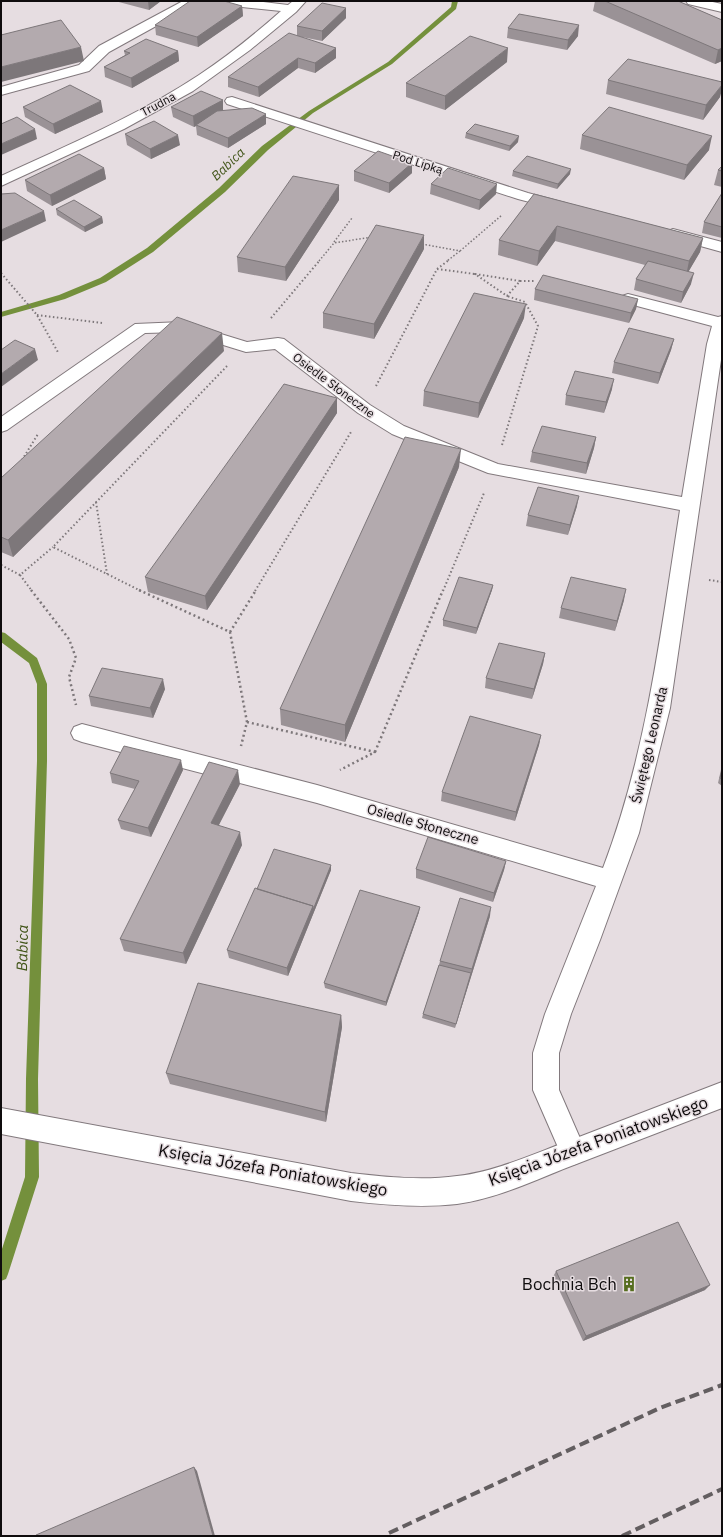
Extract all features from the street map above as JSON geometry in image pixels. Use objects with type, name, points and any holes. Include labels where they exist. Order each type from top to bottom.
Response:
[{"type":"street","points":[[1,91],[84,68],[104,49],[192,1]]},
{"type":"street","points":[[223,1],[296,5]]},
{"type":"street","points":[[692,1],[722,8]]},
{"type":"street","name":"Trudna","points":[[1,182],[110,130],[188,88],[243,50],[296,5]]},
{"type":"street","name":"Pod Lipką","points":[[232,101],[523,196],[577,210]]},
{"type":"street","points":[[661,231],[722,247]]},
{"type":"street","points":[[628,299],[721,329]]},
{"type":"street","name":"Osiedle Słoneczne","points":[[141,328],[182,327],[246,347],[278,343],[364,409],[398,430],[494,468],[690,504]]},
{"type":"street","points":[[1,426],[141,328]]},
{"type":"street","name":"Świętego Leonarda","points":[[573,1152],[546,1090],[546,1053],[558,1014],[628,833],[659,708],[690,504],[721,329]]},
{"type":"street","name":"Osiedle Słoneczne","points":[[82,733],[317,794],[610,880]]},
{"type":"street","name":"Księcia Józefa Poniatowskiego","points":[[1,1121],[62,1131],[351,1187],[387,1191],[423,1192],[457,1190],[519,1173],[722,1095]]},
{"type":"path","points":[[235,772],[247,722],[230,632],[364,409],[437,269],[523,196]]},
{"type":"path","points":[[20,575],[53,547],[246,347],[334,243],[352,218]]},
{"type":"path","points":[[334,243],[372,237]]},
{"type":"path","points":[[416,242],[460,251]]},
{"type":"path","points":[[437,269],[520,281],[535,281]]},
{"type":"path","points":[[1,273],[37,315],[72,375]]},
{"type":"path","points":[[317,794],[333,774],[375,752],[494,468],[538,326],[525,302],[507,296],[475,274]]},
{"type":"path","points":[[507,296],[520,281]]},
{"type":"path","points":[[37,315],[141,328]]},
{"type":"path","points":[[19,466],[41,430],[51,390]]},
{"type":"path","points":[[96,502],[107,575]]},
{"type":"path","points":[[53,547],[107,575],[230,632]]},
{"type":"path","points":[[1,565],[20,575],[69,639],[76,658],[69,677],[82,733]]},
{"type":"path","points":[[247,722],[375,752]]},
{"type":"building","points":[[190,1],[224,1],[242,6],[197,37],[155,25]]},
{"type":"building","points":[[605,1],[678,1],[722,20],[722,48],[718,50]]},
{"type":"building","points":[[322,3],[346,8],[322,31],[297,26]]},
{"type":"building","points":[[519,14],[579,25],[568,40],[508,28]]},
{"type":"building","points":[[61,20],[81,47],[1,67],[1,35]]},
{"type":"building","points":[[289,33],[336,48],[315,63],[298,58],[258,87],[228,77]]},
{"type":"building","points":[[470,36],[508,48],[445,96],[406,83]]},
{"type":"building","points":[[146,39],[178,51],[131,78],[104,67],[130,53],[124,51]]},
{"type":"building","points":[[628,59],[722,82],[722,85],[706,105],[608,80]]},
{"type":"building","points":[[70,85],[101,101],[53,124],[23,107]]},
{"type":"building","points":[[201,91],[223,100],[193,116],[171,107]]},
{"type":"building","points":[[609,107],[712,136],[687,165],[582,135]]},
{"type":"building","points":[[252,108],[266,114],[228,138],[196,125],[217,111]]},
{"type":"building","points":[[17,117],[35,129],[1,144],[1,124]]},
{"type":"building","points":[[154,121],[178,135],[150,149],[125,134]]},
{"type":"building","points":[[475,124],[519,136],[510,146],[466,133]]},
{"type":"building","points":[[378,151],[412,163],[389,183],[354,171]]},
{"type":"building","points":[[79,154],[104,168],[50,195],[25,180]]},
{"type":"building","points":[[527,156],[571,169],[558,184],[513,171]]},
{"type":"building","points":[[448,168],[497,184],[480,200],[431,184]]},
{"type":"building","points":[[293,176],[339,185],[285,267],[237,257]]},
{"type":"building","points":[[15,193],[44,211],[1,230],[1,194]]},
{"type":"building","points":[[722,193],[722,227],[704,222]]},
{"type":"building","points":[[534,194],[703,238],[689,261],[557,226],[539,251],[499,240]]},
{"type":"building","points":[[74,200],[102,217],[84,227],[56,209]]},
{"type":"building","points":[[376,225],[424,235],[374,324],[323,313]]},
{"type":"building","points":[[648,261],[694,273],[683,292],[636,279]]},
{"type":"building","points":[[543,275],[638,299],[631,313],[535,289]]},
{"type":"building","points":[[474,293],[526,304],[479,403],[424,391]]},
{"type":"building","points":[[177,317],[222,333],[8,540],[1,537],[1,478]]},
{"type":"building","points":[[629,328],[674,339],[660,373],[614,362]]},
{"type":"building","points":[[15,340],[35,349],[1,374],[1,350]]},
{"type":"building","points":[[575,371],[614,379],[606,402],[566,395]]},
{"type":"building","points":[[284,384],[337,398],[205,596],[145,577]]},
{"type":"building","points":[[542,426],[596,437],[587,463],[532,452]]},
{"type":"building","points":[[405,437],[461,449],[345,725],[280,709]]},
{"type":"building","points":[[538,487],[579,496],[570,525],[528,515]]},
{"type":"building","points":[[459,577],[493,585],[477,628],[443,620]]},
{"type":"building","points":[[571,577],[626,589],[617,621],[561,608]]},
{"type":"building","points":[[499,643],[545,653],[534,689],[486,678]]},
{"type":"building","points":[[102,668],[163,679],[150,708],[89,696]]},
{"type":"building","points":[[470,716],[541,735],[516,812],[442,792]]},
{"type":"building","points":[[124,746],[181,760],[148,828],[118,820],[139,781],[110,773]]},
{"type":"building","points":[[209,762],[238,770],[211,823],[240,832],[183,953],[120,939]]},
{"type":"building","points":[[428,837],[506,861],[494,893],[416,869]]},
{"type":"building","points":[[274,849],[331,865],[313,910],[313,906],[257,889]]},
{"type":"building","points":[[255,888],[313,906],[287,968],[227,950]]},
{"type":"building","points":[[360,890],[420,907],[386,1002],[324,983]]},
{"type":"building","points":[[460,898],[491,907],[472,969],[440,961]]},
{"type":"building","points":[[439,965],[471,973],[456,1024],[423,1014]]},
{"type":"building","points":[[198,983],[341,1015],[325,1112],[166,1073]]},
{"type":"building","name":"Bochnia Bch","points":[[678,1222],[710,1285],[586,1336],[556,1271]]},
{"type":"building","points":[[194,1467],[213,1536],[36,1536],[36,1535]]},
{"type":"waterway","name":"Babica","points":[[1,315],[62,297],[103,280],[150,250],[222,190],[265,148],[311,112],[390,63],[454,8],[455,1]]},
{"type":"waterway","name":"Babica","points":[[1,636],[33,661],[42,684],[42,761],[32,1079],[32,1177],[1,1274]]},
{"type":"railway","points":[[389,1533],[660,1408],[722,1385]]},
{"type":"railway","points":[[622,1536],[722,1489]]},
{"type":"place","name":"Bochnia Bch","points":[[629,1284]]}]
